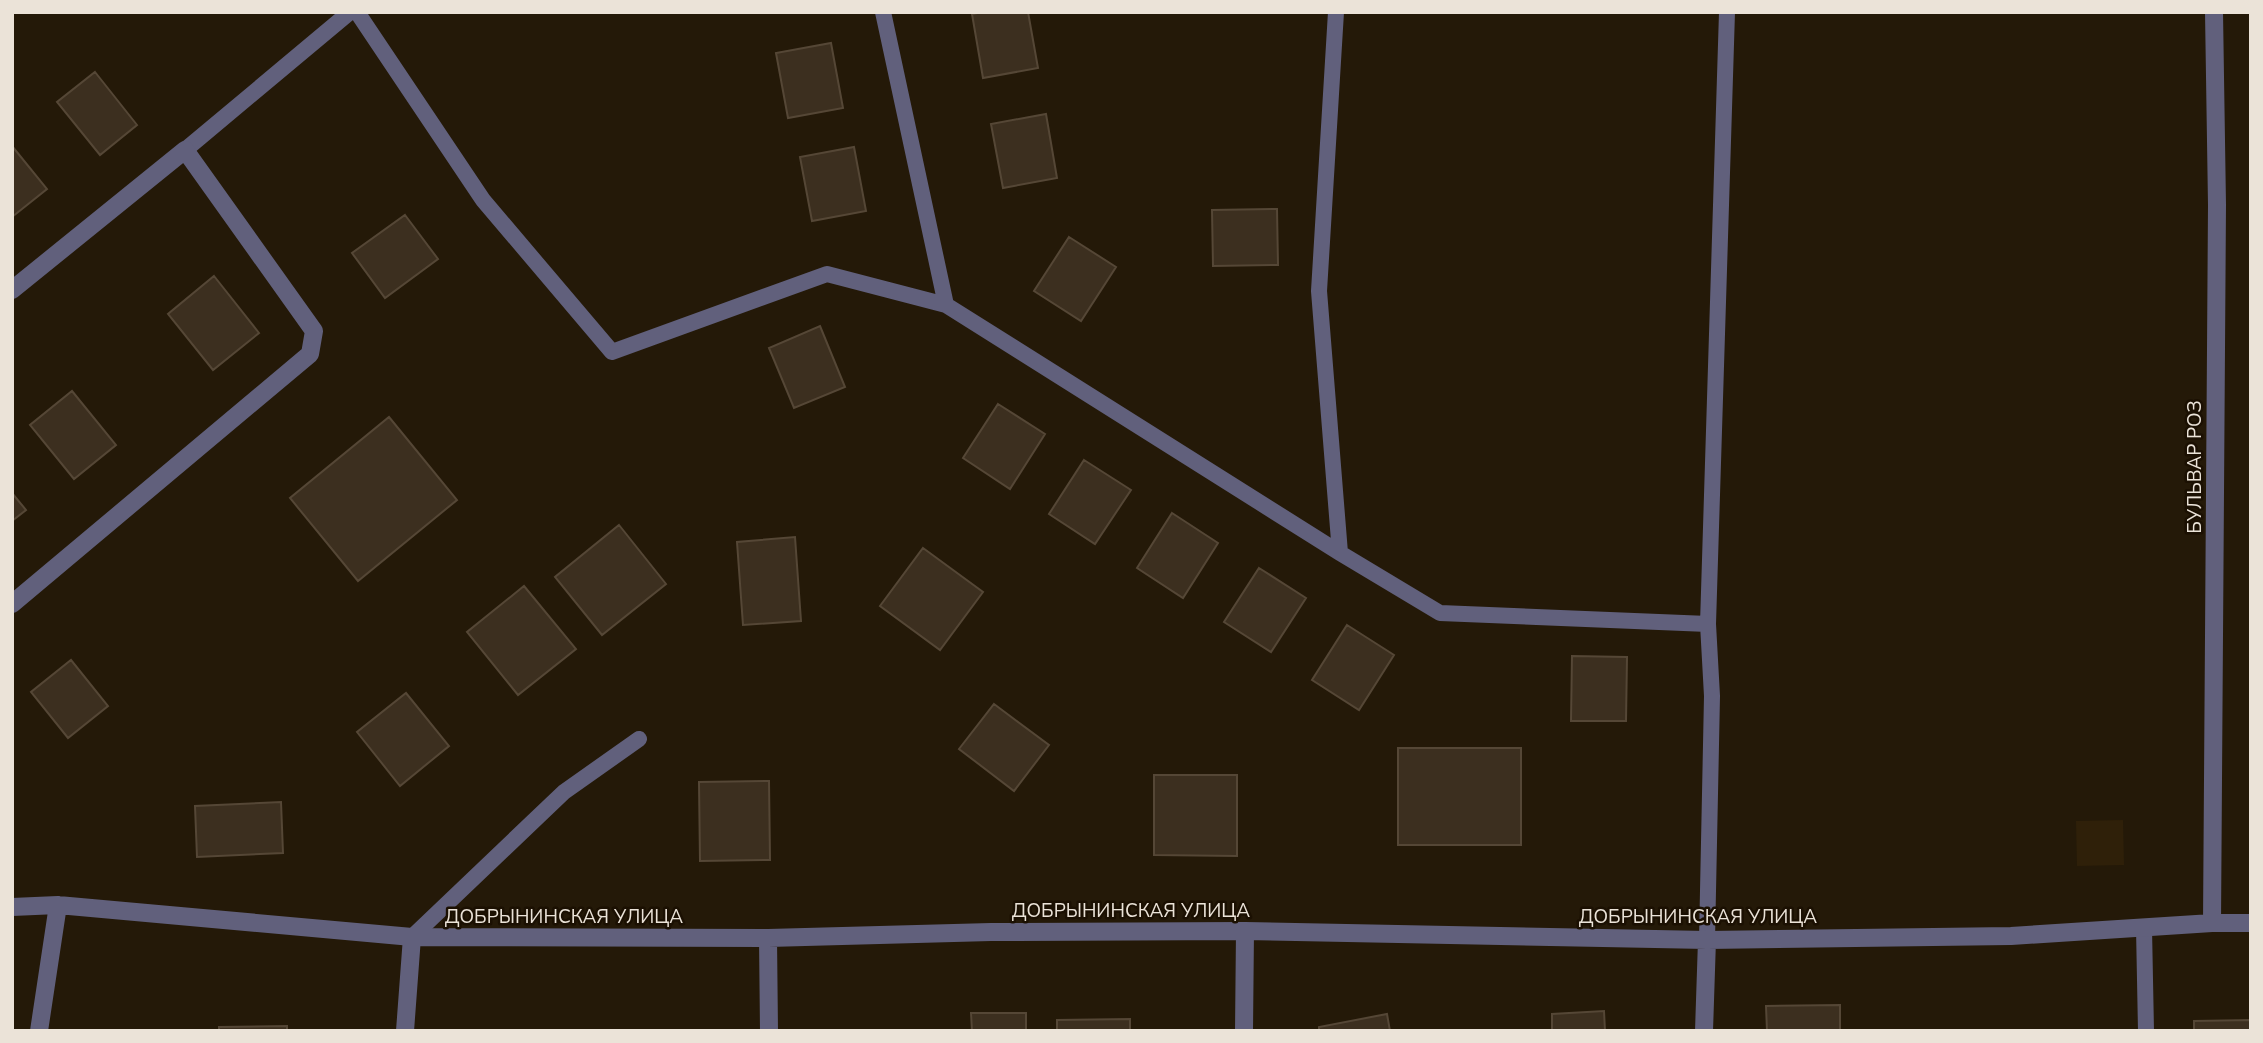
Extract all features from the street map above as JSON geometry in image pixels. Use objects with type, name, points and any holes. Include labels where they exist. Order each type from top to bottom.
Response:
[{"type":"street","name":"БУЛЬВАР РОЗ","points":[[2213,923],[2217,205],[2214,12]]},
{"type":"street","points":[[12,290],[185,150],[314,331],[310,354],[12,604]]},
{"type":"street","points":[[39,1031],[58,905]]},
{"type":"street","name":"ДОБРЫНИНСКАЯ УЛИЦА","points":[[12,907],[58,905],[412,937],[768,938],[991,932],[1245,931],[1707,940],[2011,936],[2251,923]]},
{"type":"street","points":[[1244,1031],[1245,931]]},
{"type":"street","points":[[405,1031],[412,937]]},
{"type":"street","points":[[768,938],[769,1031]]},
{"type":"street","points":[[1704,1031],[1707,940]]},
{"type":"lane","points":[[185,150],[350,12]]},
{"type":"lane","points":[[357,12],[483,200],[612,352],[827,274],[946,305],[1440,613],[1708,624]]},
{"type":"lane","points":[[883,12],[946,305]]},
{"type":"lane","points":[[1336,12],[1319,291],[1340,553]]},
{"type":"lane","points":[[1707,940],[1712,695],[1708,624],[1727,12]]},
{"type":"lane","points":[[412,937],[564,792],[639,740]]},
{"type":"lane","points":[[2144,928],[2146,1031]]},
{"type":"shaded area","points":[[2123,820],[2124,865],[2077,866],[2076,821]]},
{"type":"building","points":[[1028,12],[1038,68],[983,78],[972,14]]},
{"type":"building","points":[[831,43],[843,108],[788,118],[776,53]]},
{"type":"building","points":[[95,72],[137,125],[100,155],[57,102]]},
{"type":"building","points":[[1046,114],[1057,178],[1003,188],[991,124]]},
{"type":"building","points":[[12,146],[47,189],[12,217]]},
{"type":"building","points":[[854,147],[866,211],[812,221],[800,157]]},
{"type":"building","points":[[1277,209],[1278,265],[1213,266],[1212,210]]},
{"type":"building","points":[[405,215],[438,259],[385,298],[352,253]]},
{"type":"building","points":[[1069,237],[1116,267],[1081,321],[1034,291]]},
{"type":"building","points":[[214,276],[259,333],[213,370],[168,314]]},
{"type":"building","points":[[820,326],[845,387],[794,408],[769,348]]},
{"type":"building","points":[[72,391],[116,445],[74,479],[30,425]]},
{"type":"building","points":[[998,404],[1045,434],[1010,489],[963,458]]},
{"type":"building","points":[[389,417],[457,500],[358,581],[290,498]]},
{"type":"building","points":[[1084,460],[1131,490],[1095,544],[1049,514]]},
{"type":"building","points":[[12,493],[26,510],[12,521]]},
{"type":"building","points":[[1172,513],[1218,543],[1183,598],[1137,568]]},
{"type":"building","points":[[619,525],[666,584],[602,635],[555,577]]},
{"type":"building","points":[[795,537],[801,621],[743,625],[737,542]]},
{"type":"building","points":[[923,548],[983,592],[940,650],[880,606]]},
{"type":"building","points":[[1259,568],[1306,598],[1271,652],[1224,622]]},
{"type":"building","points":[[524,586],[576,649],[518,695],[467,632]]},
{"type":"building","points":[[1347,625],[1394,655],[1359,710],[1312,680]]},
{"type":"building","points":[[1572,656],[1627,657],[1626,721],[1571,721]]},
{"type":"building","points":[[71,660],[108,706],[68,738],[31,692]]},
{"type":"building","points":[[406,693],[449,746],[400,786],[357,732]]},
{"type":"building","points":[[994,704],[1049,745],[1014,791],[959,749]]},
{"type":"building","points":[[1398,748],[1521,748],[1521,845],[1398,845]]},
{"type":"building","points":[[1154,775],[1237,775],[1237,856],[1154,855]]},
{"type":"building","points":[[769,781],[770,860],[700,861],[699,782]]},
{"type":"building","points":[[281,802],[283,853],[197,857],[195,806]]},
{"type":"building","points":[[1840,1005],[1840,1031],[1767,1031],[1766,1006]]},
{"type":"building","points":[[1604,1011],[1605,1031],[1552,1031],[1552,1014]]},
{"type":"building","points":[[971,1013],[1026,1013],[1026,1031],[972,1031]]},
{"type":"building","points":[[1387,1014],[1390,1031],[1319,1031],[1319,1027]]},
{"type":"building","points":[[1130,1019],[1130,1031],[1057,1031],[1057,1020]]},
{"type":"building","points":[[2251,1020],[2251,1031],[2194,1031],[2194,1021]]},
{"type":"building","points":[[287,1026],[287,1031],[219,1031],[219,1027]]}]
